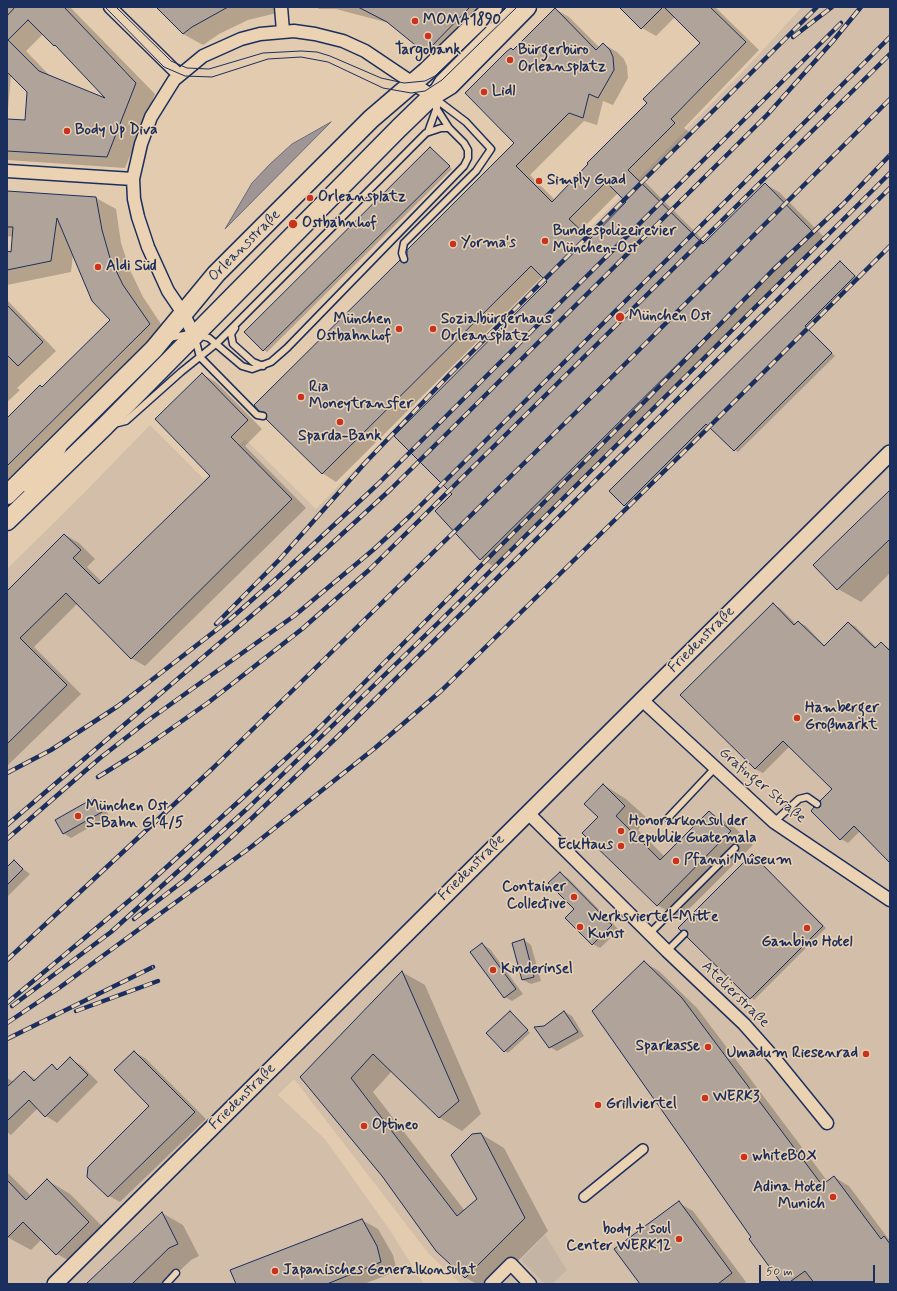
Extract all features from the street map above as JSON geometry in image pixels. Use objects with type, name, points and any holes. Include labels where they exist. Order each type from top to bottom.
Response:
[{"type":"main road","name":"Orleansstraße","points":[[16,494],[70,433],[161,341],[222,268],[371,119],[445,54],[492,7]]},
{"type":"main road","name":"Orleansstraße","points":[[7,520],[105,426],[194,335],[436,102],[526,7]]},
{"type":"street","points":[[110,7],[179,75]]},
{"type":"street","points":[[281,7],[283,32]]},
{"type":"street","points":[[194,335],[183,313],[168,291],[148,247],[138,216],[133,179],[136,161],[151,117],[168,87],[179,75],[198,59],[217,48],[241,39],[283,32],[315,34],[342,41],[365,51],[398,74],[414,82],[436,102]]},
{"type":"street","points":[[7,171],[133,179]]},
{"type":"street","name":"Friedenstraße","points":[[55,1284],[890,453]]},
{"type":"street","name":"Grafinger Straße","points":[[642,700],[774,822],[890,900]]},
{"type":"street","name":"Atelierstraße","points":[[528,813],[649,934],[744,1024],[775,1059],[827,1123]]},
{"type":"street","points":[[584,1197],[644,1149]]},
{"type":"street","points":[[490,1284],[511,1264],[530,1284]]},
{"type":"lane","points":[[161,341],[175,336],[194,335],[209,338],[217,343],[242,366],[252,368],[263,366],[271,362],[287,348],[464,166],[468,158],[468,150],[464,143],[449,128],[436,102],[433,87],[439,79],[511,7]]},
{"type":"lane","points":[[428,132],[436,102]]},
{"type":"lane","points":[[404,259],[402,254],[404,243],[476,170],[491,148],[466,122],[436,102]]},
{"type":"lane","points":[[105,426],[126,421],[217,343],[428,132],[441,128],[449,128]]},
{"type":"lane","points":[[237,323],[231,334],[233,344],[253,362],[263,366]]},
{"type":"lane","points":[[194,335],[200,357],[257,415],[263,416]]},
{"type":"lane","points":[[7,503],[16,494]]},
{"type":"lane","points":[[668,818],[715,768]]},
{"type":"lane","points":[[774,822],[799,799],[807,797],[817,804]]},
{"type":"lane","points":[[649,934],[735,848]]},
{"type":"lane","points":[[667,951],[684,934]]},
{"type":"lane","points":[[166,1284],[176,1273]]},
{"type":"shaded area","points":[[802,7],[890,7],[890,1284],[461,1284],[429,1254],[294,1079],[278,1095],[325,1139],[389,1229],[424,1284],[7,1284],[7,569],[150,425],[204,479],[245,439],[316,509],[749,65]]},
{"type":"shaded area","points":[[331,122],[225,229],[252,183],[270,164],[292,144]]},
{"type":"shaded area","points":[[545,1235],[567,1270],[552,1284],[545,1284],[521,1260]]},
{"type":"building","points":[[15,7],[64,7],[136,83],[107,157],[7,151],[7,119],[25,120],[27,92],[7,72],[7,16]],"holes":[[[28,20],[54,46],[55,45],[105,98],[39,71],[8,40]]]},
{"type":"building","points":[[156,7],[228,7],[192,27],[183,34]]},
{"type":"building","points":[[358,7],[470,7],[425,53],[387,22]]},
{"type":"building","points":[[619,7],[663,7],[641,29]]},
{"type":"building","points":[[664,7],[710,7],[746,42],[671,119],[675,123],[628,170],[703,244],[765,183],[812,231],[480,560],[435,511],[452,494],[394,436],[547,282],[531,266],[322,474],[266,419],[266,413],[259,411],[254,405],[400,260],[403,263],[407,262],[407,250],[514,143],[465,93],[506,52],[511,48],[513,50],[555,8],[596,50],[603,43],[610,50],[613,57],[614,70],[598,98],[589,94],[583,118],[569,113],[516,166],[552,202],[588,164],[587,163],[647,103],[643,99],[700,43]],"holes":[[[606,182],[626,202],[590,239],[569,219]]]},
{"type":"building","points":[[430,147],[450,166],[263,351],[244,332]]},
{"type":"building","points":[[7,191],[96,197],[102,230],[110,258],[123,285],[150,324],[7,466],[7,418],[40,385],[42,387],[110,320],[92,301],[57,218],[51,261],[7,270],[7,251],[11,252],[13,227],[7,227]]},
{"type":"building","points":[[840,261],[855,276],[805,326],[832,353],[734,451],[706,424],[624,506],[609,491]]},
{"type":"building","points":[[7,305],[43,342],[18,366],[7,355]]},
{"type":"building","points":[[202,373],[248,420],[231,437],[292,499],[131,659],[66,593],[20,638],[67,685],[7,744],[7,591],[64,534],[81,550],[73,558],[99,584],[210,476],[155,419]]},
{"type":"building","points":[[890,490],[890,539],[837,590],[813,565]]},
{"type":"building","name":"Hamberger Großmarkt","points":[[773,603],[794,625],[798,621],[824,646],[848,622],[875,648],[881,642],[890,651],[890,863],[854,826],[840,840],[811,811],[814,807],[820,807],[820,801],[832,789],[783,741],[755,769],[680,695]]},
{"type":"building","name":"EckHaus","points":[[603,784],[625,806],[616,816],[660,860],[709,811],[731,831],[657,906],[582,833],[598,817],[584,804]]},
{"type":"building","name":"München Ost S-Bahn Gl 4/5","points":[[94,798],[102,812],[63,834],[55,820]]},
{"type":"building","points":[[752,854],[823,926],[750,999],[687,937],[687,931],[681,931],[678,928]]},
{"type":"building","points":[[14,860],[23,869],[7,885],[7,867]]},
{"type":"building","name":"Container Collective","points":[[560,872],[612,925],[592,945],[565,918],[574,909],[548,883]]},
{"type":"building","points":[[524,939],[534,977],[522,980],[512,943]]},
{"type":"building","name":"Kinderinsel","points":[[482,943],[516,989],[504,998],[470,952]]},
{"type":"building","name":"WERK3","points":[[644,961],[682,998],[822,1185],[834,1176],[881,1239],[884,1236],[890,1244],[890,1284],[815,1284],[805,1271],[787,1284],[782,1284],[749,1239],[751,1237],[592,1011]]},
{"type":"building","name":"Optineo","points":[[402,971],[459,1101],[439,1118],[373,1054],[351,1078],[457,1216],[477,1199],[451,1155],[472,1134],[481,1133],[525,1218],[465,1278],[436,1251],[382,1176],[300,1077]]},
{"type":"building","points":[[510,1011],[528,1030],[504,1052],[486,1033]]},
{"type":"building","points":[[564,1011],[578,1032],[549,1048],[534,1027],[544,1026]]},
{"type":"building","points":[[134,1051],[195,1112],[108,1197],[87,1177],[88,1167],[149,1106],[114,1070]]},
{"type":"building","points":[[70,1057],[88,1075],[45,1117],[29,1100],[7,1121],[7,1087],[24,1071],[34,1081],[52,1064],[57,1070]]},
{"type":"building","points":[[47,1179],[89,1222],[56,1255],[23,1222],[7,1238],[7,1180],[26,1200]]},
{"type":"building","points":[[679,1201],[732,1273],[718,1284],[640,1284],[614,1249]]},
{"type":"building","points":[[162,1212],[178,1244],[169,1248],[132,1284],[86,1284]]},
{"type":"building","points":[[362,1219],[377,1246],[381,1262],[327,1284],[236,1284],[230,1270]]},
{"type":"tram line","points":[[105,7],[164,67],[185,76],[212,77],[268,59],[301,57],[328,62],[383,88],[411,93],[425,91],[442,80],[517,7]]},
{"type":"tram line","points":[[116,7],[171,61],[187,68],[209,69],[263,53],[301,51],[317,52],[381,78],[404,83],[425,81],[435,76],[507,7]]},
{"type":"railway","points":[[216,624],[279,560],[365,463],[450,374],[817,7]]},
{"type":"railway","points":[[793,37],[832,7]]},
{"type":"railway","points":[[7,825],[278,593],[391,489],[767,115],[833,41],[861,7]]},
{"type":"railway","points":[[7,773],[51,750],[118,706],[228,621],[278,577],[378,484],[841,23]]},
{"type":"railway","points":[[7,839],[100,758],[150,719],[294,616],[373,550],[410,516],[890,37]]},
{"type":"railway","points":[[98,777],[138,752],[209,702],[302,629],[369,570],[890,54]]},
{"type":"railway","points":[[7,960],[212,769],[291,692],[620,369],[890,99]]},
{"type":"railway","points":[[7,1003],[137,894],[314,733],[649,397],[773,270],[843,204],[890,155]]},
{"type":"railway","points":[[12,1006],[111,932],[249,807],[441,620],[890,173]]},
{"type":"railway","points":[[134,919],[186,879],[335,739],[890,188]]},
{"type":"railway","points":[[7,1023],[59,988],[251,847],[375,748],[441,691],[695,441],[890,246]]},
{"type":"railway","points":[[7,1039],[153,967]]},
{"type":"railway","points":[[76,1011],[158,981]]},
{"type":"place","name":"MOMA1890","points":[[415,21]]},
{"type":"place","name":"Targobank","points":[[428,36]]},
{"type":"place","name":"Bürgerbüro Orleansplatz","points":[[510,60]]},
{"type":"place","name":"Lidl","points":[[484,92]]},
{"type":"place","name":"Body Up Diva","points":[[67,131]]},
{"type":"place","name":"Simply Guad","points":[[539,181]]},
{"type":"place","name":"Orleansplatz","points":[[310,198]]},
{"type":"place","name":"Ostbahnhof","points":[[293,224]]},
{"type":"place","name":"Bundespolizeirevier München-Ost","points":[[545,241]]},
{"type":"place","name":"Yorma's","points":[[453,244]]},
{"type":"place","name":"Aldi Süd","points":[[98,267]]},
{"type":"place","name":"München Ost","points":[[620,317]]},
{"type":"place","name":"München Ostbahnhof","points":[[399,329]]},
{"type":"place","name":"Sozialbürgerhaus Orleansplatz","points":[[433,329]]},
{"type":"place","name":"Ria Moneytransfer","points":[[301,397]]},
{"type":"place","name":"Sparda-Bank","points":[[340,422]]},
{"type":"place","name":"Hamberger Großmarkt","points":[[797,718]]},
{"type":"place","name":"München Ost S-Bahn Gl 4/5","points":[[78,816]]},
{"type":"place","name":"Honorarkonsul der Republik Guatemala","points":[[621,831]]},
{"type":"place","name":"EckHaus","points":[[621,846]]},
{"type":"place","name":"Pfanni Museum","points":[[676,861]]},
{"type":"place","name":"Container Collective","points":[[574,897]]},
{"type":"place","name":"Werksviertel-Mitte Kunst","points":[[580,927]]},
{"type":"place","name":"Gambino Hotel","points":[[807,928]]},
{"type":"place","name":"Kinderinsel","points":[[493,970]]},
{"type":"place","name":"Sparkasse","points":[[708,1047]]},
{"type":"place","name":"Umadum Riesenrad","points":[[866,1054]]},
{"type":"place","name":"WERK3","points":[[705,1098]]},
{"type":"place","name":"Grillviertel","points":[[598,1105]]},
{"type":"place","name":"Optineo","points":[[364,1126]]},
{"type":"place","name":"whiteBOX","points":[[744,1157]]},
{"type":"place","name":"Adina Hotel Munich","points":[[833,1197]]},
{"type":"place","name":"body + soul Center WERK12","points":[[679,1239]]},
{"type":"place","name":"Japanisches Generalkonsulat","points":[[275,1271]]}]
